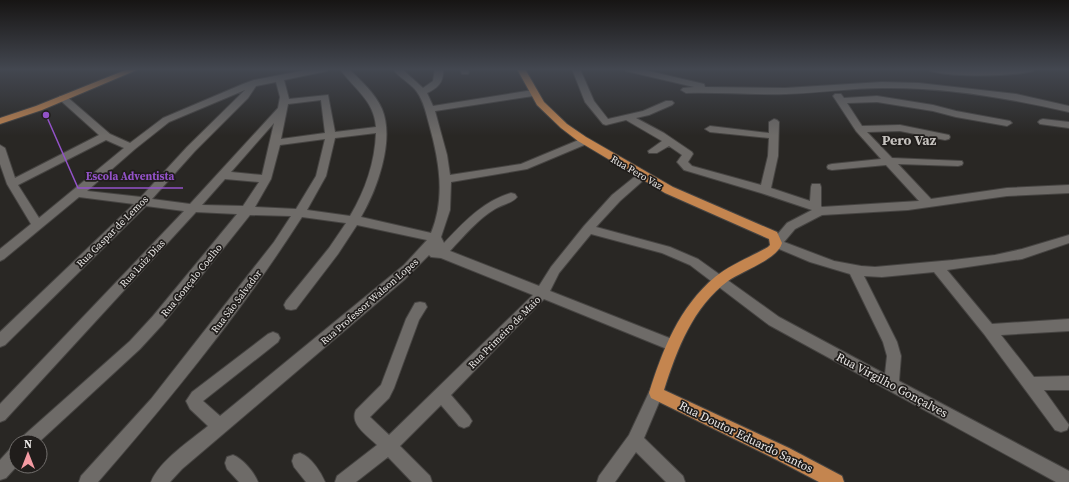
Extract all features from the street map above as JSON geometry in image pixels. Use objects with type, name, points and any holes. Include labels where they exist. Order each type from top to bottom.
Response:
[{"type":"main road","points":[[0,121],[77,91]]},
{"type":"main road","name":"Rua Pero Vaz","points":[[533,93],[550,114],[585,141],[642,176],[692,201],[769,232],[774,235],[776,243]]},
{"type":"main road","points":[[656,393],[672,345],[691,312],[704,296],[720,281],[772,250],[776,247],[776,243]]},
{"type":"main road","name":"Rua Doutor Eduardo Santos","points":[[656,393],[783,454],[836,482]]},
{"type":"street","points":[[0,256],[38,226],[131,147],[166,120],[232,91]]},
{"type":"street","name":"Rua Gaspar de Lemos","points":[[0,341],[143,202],[248,91]]},
{"type":"street","name":"Rua Gonçalo Coelho","points":[[37,434],[135,345],[158,320],[247,210],[266,179],[284,105],[284,91]]},
{"type":"street","points":[[292,305],[329,259],[354,220],[366,196],[374,174],[378,157],[381,129],[379,114],[374,103],[364,91]]},
{"type":"street","points":[[585,91],[595,110],[606,122],[646,113],[669,103]]},
{"type":"street","points":[[835,91],[859,129],[891,161],[928,203]]},
{"type":"street","points":[[962,91],[1016,97],[1069,109]]},
{"type":"street","name":"Rua Professor Walson Lopes","points":[[159,482],[176,463],[351,317],[423,254],[435,238],[446,201],[446,179],[430,109],[422,92]]},
{"type":"street","points":[[430,109],[533,93]]},
{"type":"street","name":"Rua São Salvador","points":[[88,482],[156,404],[239,298],[300,213],[321,176],[329,146],[330,135],[325,97],[323,96],[284,105]]},
{"type":"street","points":[[63,98],[106,136],[131,147]]},
{"type":"street","points":[[842,101],[877,99],[933,108],[956,114],[1007,123]]},
{"type":"street","name":"Rua Luiz Dias","points":[[0,415],[193,208],[284,105]]},
{"type":"street","points":[[629,118],[669,141],[688,154],[682,162],[688,168],[765,190],[817,209],[880,208],[928,203],[994,193],[1069,189]]},
{"type":"street","points":[[765,190],[773,156],[774,122]]},
{"type":"street","points":[[1042,122],[1069,126]]},
{"type":"street","points":[[859,129],[900,128],[945,136]]},
{"type":"street","points":[[275,143],[381,129]]},
{"type":"street","points":[[710,129],[773,136]]},
{"type":"street","points":[[259,133],[278,132]]},
{"type":"street","points":[[7,181],[106,136]]},
{"type":"street","points":[[446,179],[523,167],[585,141]]},
{"type":"street","points":[[653,152],[669,141]]},
{"type":"street","points":[[0,148],[7,181],[38,226]]},
{"type":"street","points":[[832,167],[891,161],[958,163]]},
{"type":"street","points":[[223,175],[266,179]]},
{"type":"street","name":"Rua Primeiro de Maio","points":[[343,482],[389,446],[542,293],[555,270],[588,229],[616,198],[642,176]]},
{"type":"street","points":[[816,186],[817,209]]},
{"type":"street","points":[[77,193],[193,208],[300,213],[354,220],[435,238],[442,253]]},
{"type":"street","points":[[442,253],[482,212],[491,205],[511,197]]},
{"type":"street","points":[[817,209],[791,226],[776,243],[817,260],[855,271],[897,271],[1010,256],[1069,239]]},
{"type":"street","name":"Rua Virgilho Gonçalves","points":[[588,229],[679,255],[694,262],[774,321],[1069,480]]},
{"type":"street","points":[[423,254],[442,253],[672,345]]},
{"type":"street","points":[[936,267],[989,330],[1062,425]]},
{"type":"street","points":[[855,271],[890,342],[894,356],[891,384]]},
{"type":"street","points":[[420,307],[413,319],[387,388],[384,393],[362,413],[361,418],[424,482]]},
{"type":"street","points":[[989,330],[1069,325]]},
{"type":"street","points":[[220,426],[195,404],[194,400],[273,338]]},
{"type":"street","points":[[1032,384],[1069,383]]},
{"type":"street","points":[[605,482],[635,440],[656,393]]},
{"type":"street","points":[[441,395],[464,421]]},
{"type":"street","points":[[635,440],[677,482]]},
{"type":"street","points":[[300,460],[317,482]]},
{"type":"street","points":[[233,463],[250,482]]},
{"type":"street","points":[[0,472],[8,464]]},
{"type":"place","name":"Escola Adventista","points":[[46,115]]},
{"type":"district","name":"Pero Vaz","points":[[909,140]]}]
